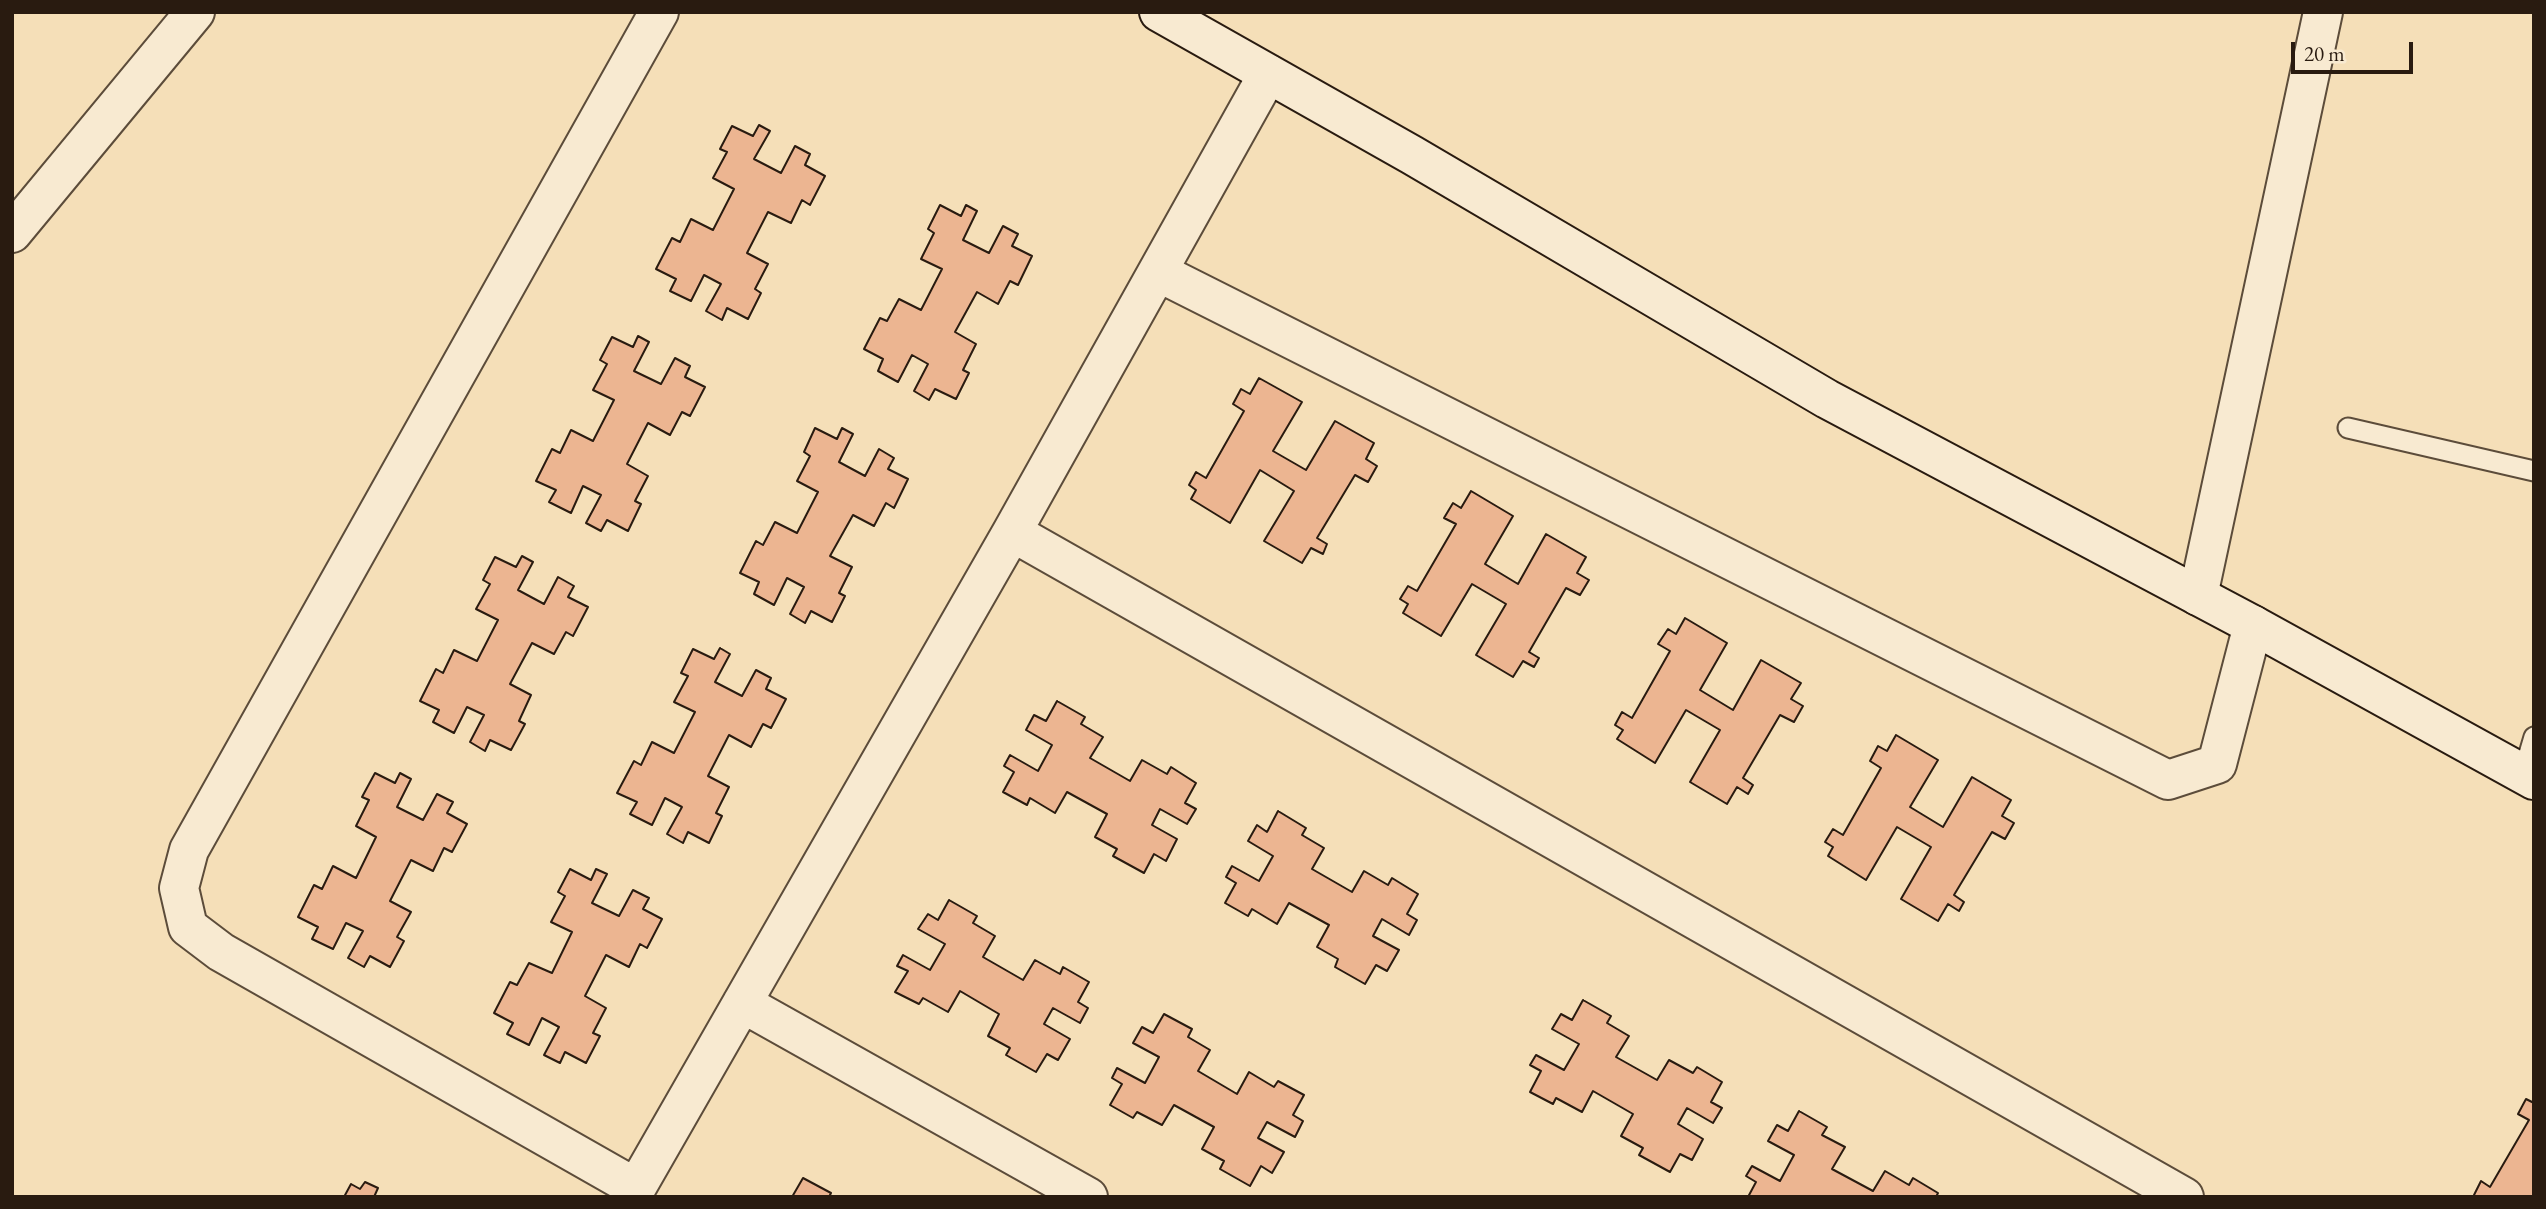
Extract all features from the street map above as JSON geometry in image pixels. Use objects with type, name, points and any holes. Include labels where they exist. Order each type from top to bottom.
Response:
[{"type":"street","points":[[12,233],[195,12]]},
{"type":"street","points":[[659,12],[189,850],[179,888],[188,927],[221,952],[634,1192],[1012,532],[1268,74]]},
{"type":"street","points":[[1159,12],[1436,169],[1827,399],[2253,625],[2528,777]]},
{"type":"street","points":[[2198,596],[2323,12]]},
{"type":"street","points":[[1158,272],[2168,780],[2217,764],[2253,625]]},
{"type":"street","points":[[1012,532],[2184,1197]]},
{"type":"street","points":[[742,1003],[1088,1197]]},
{"type":"lane","points":[[2348,428],[2534,471]]},
{"type":"lane","points":[[2528,777],[2534,737]]},
{"type":"building","points":[[759,125],[770,131],[754,159],[781,173],[795,146],[810,154],[805,165],[825,176],[810,205],[802,200],[791,223],[768,212],[747,253],[768,264],[755,289],[761,293],[748,319],[727,308],[722,320],[706,311],[721,284],[704,275],[691,301],[670,291],[676,279],[656,269],[672,238],[680,242],[691,219],[713,230],[734,189],[713,178],[727,152],[720,149],[732,126],[753,136]]},
{"type":"building","points":[[940,205],[961,216],[966,205],[977,211],[963,240],[989,253],[1003,226],[1018,234],[1012,246],[1032,256],[1018,285],[1010,281],[998,304],[977,292],[955,332],[976,344],[963,370],[969,373],[956,399],[935,389],[929,400],[914,391],[928,364],[912,355],[898,382],[878,371],[883,359],[864,349],[880,318],[887,321],[899,299],[921,310],[942,269],[921,259],[934,233],[928,229]]},
{"type":"building","points":[[638,336],[649,342],[634,371],[661,384],[675,358],[690,366],[685,377],[705,387],[690,416],[682,412],[670,435],[648,423],[627,464],[648,476],[635,501],[641,504],[628,531],[607,520],[601,531],[586,523],[601,495],[583,486],[571,513],[549,502],[556,490],[536,481],[552,449],[560,453],[571,430],[593,441],[614,400],[593,390],[607,364],[600,360],[612,337],[633,347]]},
{"type":"building","points":[[1259,378],[1302,402],[1273,451],[1306,470],[1335,421],[1374,443],[1366,459],[1377,466],[1368,482],[1355,475],[1317,538],[1327,544],[1323,554],[1311,548],[1302,563],[1264,541],[1294,491],[1260,470],[1230,523],[1191,499],[1196,490],[1189,485],[1196,472],[1206,478],[1244,411],[1233,404],[1241,389],[1250,394]]},
{"type":"building","points":[[815,428],[837,439],[842,428],[853,434],[839,462],[865,476],[879,449],[894,458],[888,469],[908,479],[894,508],[886,503],[874,526],[853,515],[830,556],[852,567],[839,593],[845,596],[832,622],[811,611],[805,623],[790,614],[804,587],[787,578],[774,605],[754,594],[759,582],[740,573],[756,541],[763,545],[775,522],[797,533],[818,492],[797,481],[810,456],[804,452]]},
{"type":"building","points":[[1471,491],[1513,516],[1485,564],[1518,584],[1546,534],[1586,557],[1577,573],[1589,580],[1580,595],[1566,588],[1529,652],[1539,658],[1534,667],[1523,661],[1513,677],[1476,655],[1506,604],[1472,584],[1441,636],[1403,613],[1408,604],[1400,599],[1408,586],[1417,591],[1456,524],[1444,518],[1453,503],[1461,508]]},
{"type":"building","points":[[522,556],[533,562],[518,590],[544,604],[558,577],[574,586],[568,597],[588,607],[573,636],[566,632],[554,654],[532,643],[510,684],[531,695],[519,721],[525,724],[511,750],[490,740],[485,751],[470,742],[484,715],[467,707],[454,733],[433,722],[439,710],[420,701],[436,669],[443,673],[454,650],[477,661],[498,620],[476,609],[490,584],[483,580],[495,557],[516,567]]},
{"type":"building","points":[[1685,618],[1727,643],[1700,690],[1733,710],[1761,660],[1801,683],[1791,699],[1803,706],[1794,722],[1780,715],[1743,778],[1753,785],[1748,794],[1737,787],[1727,804],[1690,782],[1720,730],[1686,710],[1655,763],[1617,739],[1623,730],[1615,725],[1622,712],[1632,718],[1670,651],[1658,644],[1668,629],[1676,634]]},
{"type":"building","points":[[720,648],[730,654],[715,682],[742,696],[756,670],[771,678],[766,689],[786,699],[771,728],[763,724],[751,747],[729,735],[708,776],[729,787],[716,813],[722,816],[709,843],[688,832],[683,843],[667,834],[682,807],[665,798],[652,825],[630,814],[637,802],[617,793],[634,761],[641,765],[652,742],[674,753],[695,712],[674,702],[688,676],[681,673],[693,649],[714,659]]},
{"type":"building","points":[[1057,701],[1085,717],[1081,724],[1103,737],[1090,758],[1130,781],[1142,760],[1167,774],[1171,767],[1196,783],[1185,803],[1196,809],[1187,824],[1160,809],[1152,825],[1177,839],[1166,861],[1154,854],[1144,873],[1113,856],[1117,849],[1095,837],[1107,814],[1067,792],[1055,813],[1030,798],[1027,805],[1003,792],[1014,772],[1004,766],[1010,755],[1038,771],[1052,745],[1026,730],[1034,715],[1046,721]]},
{"type":"building","points":[[1896,735],[1938,760],[1910,807],[1943,827],[1972,777],[2011,800],[2002,816],[2014,823],[2005,839],[1992,832],[1954,895],[1964,902],[1959,911],[1948,904],[1938,921],[1901,899],[1931,847],[1897,827],[1866,880],[1828,856],[1833,847],[1825,842],[1833,829],[1843,835],[1881,768],[1870,761],[1878,746],[1887,751]]},
{"type":"building","points":[[375,773],[395,783],[400,773],[411,779],[397,807],[423,820],[437,794],[453,802],[447,813],[467,824],[452,852],[444,848],[433,871],[411,860],[390,901],[411,912],[397,937],[404,941],[390,967],[370,956],[364,967],[348,958],[363,931],[346,923],[333,949],[312,939],[318,927],[298,917],[314,885],[322,889],[333,866],[356,878],[376,837],[356,826],[369,800],[362,797]]},
{"type":"building","points":[[1278,811],[1306,828],[1302,835],[1324,848],[1312,869],[1352,892],[1364,871],[1388,885],[1392,878],[1418,894],[1407,914],[1417,920],[1409,935],[1382,919],[1373,936],[1399,950],[1387,971],[1376,965],[1365,984],[1335,967],[1338,959],[1317,947],[1329,925],[1289,903],[1277,924],[1252,909],[1248,916],[1225,903],[1236,883],[1226,877],[1232,866],[1259,881],[1273,856],[1248,841],[1257,825],[1267,832]]},
{"type":"building","points":[[570,869],[591,880],[596,869],[607,874],[592,903],[619,916],[633,890],[649,898],[643,909],[662,919],[647,948],[640,944],[629,967],[606,955],[585,996],[606,1008],[593,1033],[600,1036],[586,1063],[565,1052],[560,1063],[544,1055],[559,1027],[542,1018],[529,1045],[507,1034],[513,1023],[494,1013],[510,982],[517,985],[529,963],[552,973],[572,932],[551,922],[565,896],[558,892]]},
{"type":"building","points":[[949,900],[977,916],[973,923],[995,936],[983,957],[1023,980],[1035,960],[1060,974],[1063,967],[1089,982],[1078,1002],[1088,1008],[1080,1023],[1053,1008],[1044,1024],[1070,1039],[1058,1060],[1047,1054],[1036,1072],[1006,1055],[1010,1048],[988,1036],[999,1014],[960,991],[948,1012],[923,998],[919,1004],[895,992],[908,971],[897,966],[903,955],[930,970],[945,944],[918,929],[928,914],[938,920]]},
{"type":"building","points":[[1583,1000],[1611,1016],[1607,1023],[1629,1036],[1616,1057],[1657,1080],[1669,1060],[1693,1073],[1697,1067],[1722,1082],[1711,1102],[1722,1108],[1713,1123],[1687,1108],[1678,1124],[1703,1139],[1692,1160],[1680,1154],[1670,1172],[1639,1155],[1643,1148],[1621,1136],[1633,1114],[1593,1091],[1582,1112],[1556,1098],[1553,1104],[1530,1092],[1541,1071],[1530,1065],[1536,1055],[1564,1070],[1579,1044],[1552,1029],[1561,1014],[1572,1020]]},
{"type":"building","points":[[1164,1014],[1192,1029],[1188,1037],[1210,1050],[1198,1071],[1237,1094],[1249,1072],[1274,1087],[1278,1081],[1304,1095],[1293,1115],[1303,1121],[1295,1137],[1267,1122],[1258,1138],[1284,1152],[1272,1173],[1261,1166],[1250,1186],[1220,1169],[1224,1161],[1202,1149],[1214,1127],[1174,1105],[1162,1125],[1137,1112],[1133,1118],[1110,1105],[1122,1084],[1112,1078],[1117,1068],[1145,1083],[1159,1057],[1133,1043],[1142,1027],[1153,1033]]},
{"type":"building","points":[[2526,1099],[2534,1103],[2534,1197],[2477,1197],[2474,1195],[2481,1181],[2490,1187],[2529,1120],[2518,1114]]},
{"type":"building","points":[[1799,1111],[1827,1127],[1822,1135],[1845,1147],[1832,1169],[1873,1191],[1885,1171],[1909,1185],[1913,1178],[1938,1193],[1936,1197],[1748,1197],[1756,1182],[1746,1176],[1752,1166],[1780,1181],[1794,1155],[1768,1141],[1777,1125],[1788,1131]]},
{"type":"building","points":[[803,1178],[831,1193],[829,1197],[792,1197]]},
{"type":"building","points":[[365,1182],[378,1188],[374,1197],[344,1197],[351,1184],[360,1189]]}]
